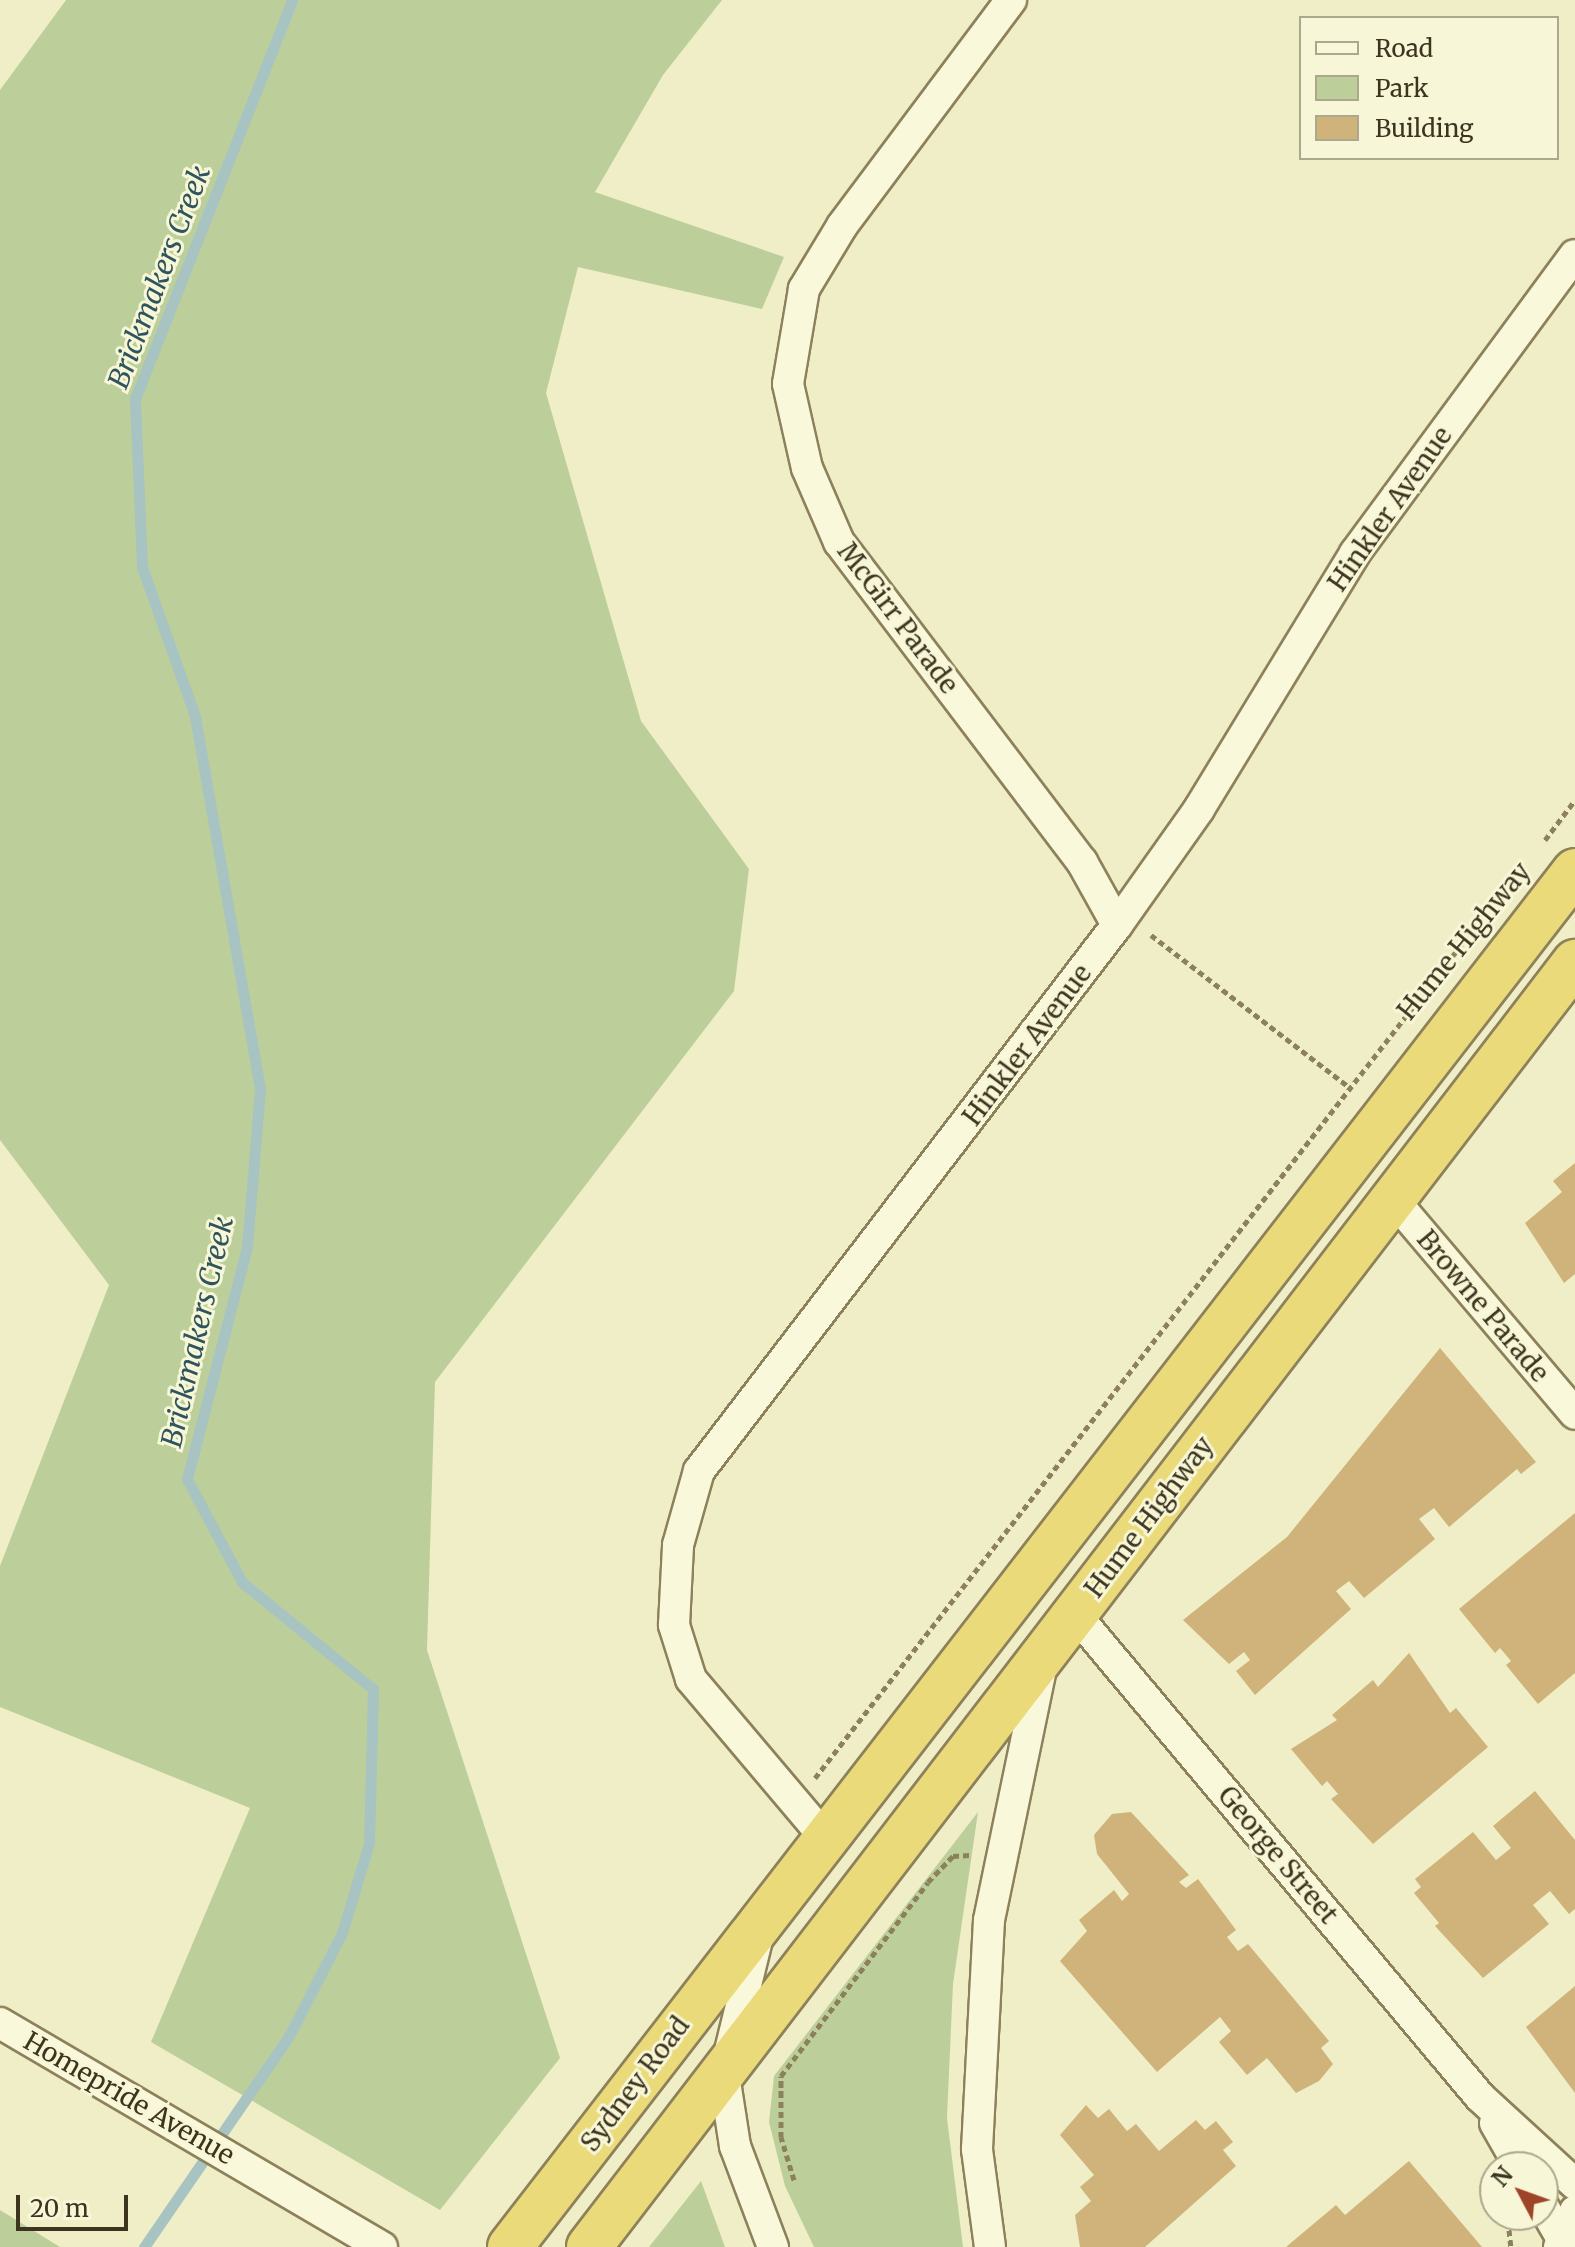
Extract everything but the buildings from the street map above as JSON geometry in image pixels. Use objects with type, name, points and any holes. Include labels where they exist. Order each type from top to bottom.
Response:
[{"type":"highway","name":"Hume Highway","points":[[762,1923],[1575,871]]},
{"type":"highway","name":"Hume Highway","points":[[724,2075],[1575,962]]},
{"type":"highway","name":"Sydney Road","points":[[510,2247],[762,1923]]},
{"type":"highway","points":[[589,2247],[724,2075]]},
{"type":"street","name":"McGirr Parade","points":[[1011,0],[842,226],[804,289],[788,384],[807,468],[839,542],[1082,862],[1117,925]]},
{"type":"street","name":"Hinkler Avenue","points":[[827,1840],[691,1679],[674,1625],[678,1545],[699,1471],[1117,925],[1199,809],[1355,553],[1575,255]]},
{"type":"street","name":"Browne Parade","points":[[1392,1198],[1575,1414]]},
{"type":"street","name":"George Street","points":[[1075,1614],[1480,2097],[1575,2184]]},
{"type":"street","points":[[990,2247],[977,2149],[989,1920],[1043,1659]]},
{"type":"street","points":[[762,1923],[724,2075],[735,2146],[773,2247]]},
{"type":"street","name":"Homepride Avenue","points":[[0,2023],[382,2247]]},
{"type":"street","name":"George Street","points":[[1480,2097],[1511,2151]]},
{"type":"path","name":"Hume Highway","points":[[1538,849],[1575,800]]},
{"type":"path","name":"Hume Highway","points":[[795,1804],[1348,1086],[1498,898]]},
{"type":"path","points":[[1117,925],[1144,929],[1348,1086]]},
{"type":"path","points":[[794,2180],[781,2137],[781,2076],[928,1882],[953,1856],[975,1854]]},
{"type":"green space","points":[[66,0],[722,0],[663,75],[595,192],[784,257],[762,309],[578,267],[546,393],[641,721],[749,869],[734,991],[435,1382],[427,1650],[560,2058],[440,2210],[151,2042],[250,1808],[0,1707],[0,1566],[109,1285],[0,1140],[0,90]]},
{"type":"green space","points":[[978,1812],[953,1984],[947,2118],[963,2247],[814,2247],[785,2186],[769,2122],[774,2076]]},
{"type":"green space","points":[[701,2181],[725,2247],[649,2247]]},
{"type":"green space","points":[[0,2210],[60,2247],[0,2247]]},
{"type":"waterway","name":"Brickmakers Creek","points":[[144,2247],[289,2036],[342,1933],[369,1843],[373,1689],[242,1582],[187,1479],[247,1247],[260,1089],[195,716],[142,567],[135,399],[292,0]]}]
